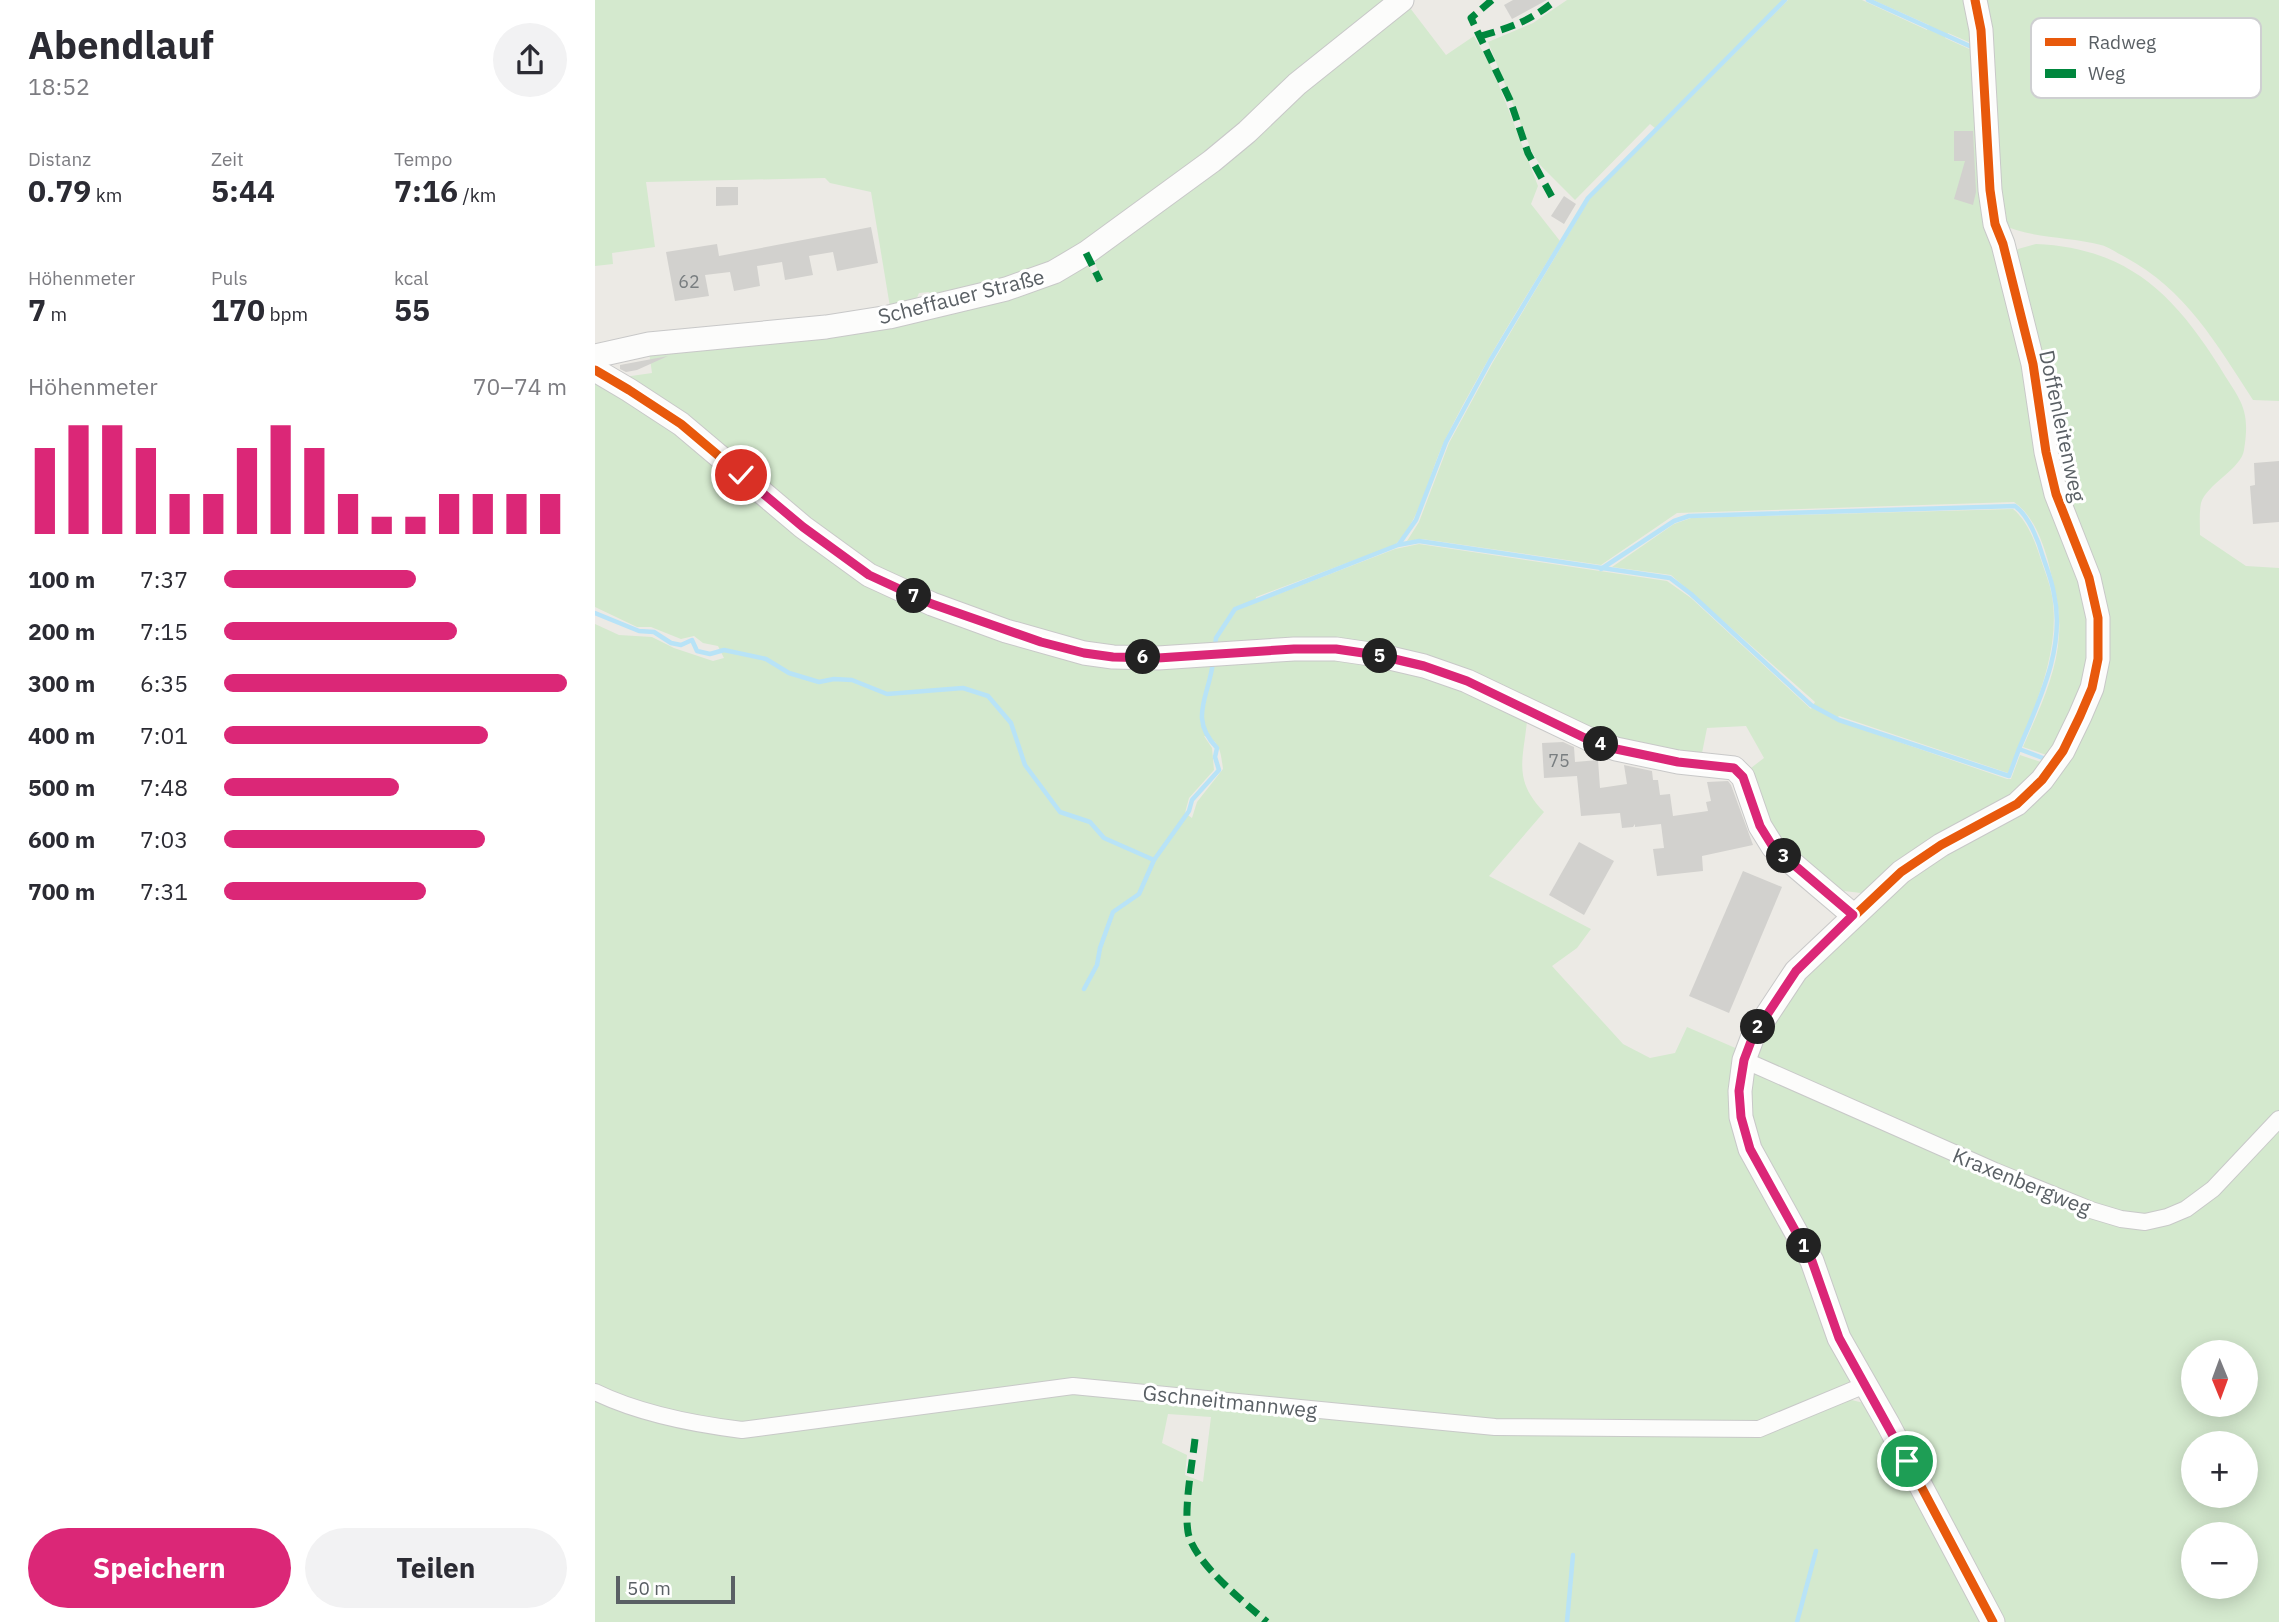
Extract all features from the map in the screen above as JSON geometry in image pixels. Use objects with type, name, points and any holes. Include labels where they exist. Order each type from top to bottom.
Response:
[{"type":"street","name":"Scheffauer Straße","points":[[595,356],[649,344],[826,327],[889,317],[1006,289],[1054,272],[1086,253],[1212,161],[1297,84],[1402,0]]},
{"type":"street","name":"Doffenleitenweg","points":[[1975,0],[1981,30],[1990,190],[1995,224],[2003,244],[2033,364],[2046,452],[2056,494],[2089,578],[2098,618],[2098,659],[2092,688],[2063,751],[2042,780],[2017,804],[1941,845],[1901,872],[1796,971],[1753,1036],[1744,1060],[1739,1091],[1741,1117],[1750,1149],[1812,1261],[1839,1338],[1993,1622]]},
{"type":"street","points":[[595,370],[681,425],[803,527],[869,575],[932,604],[1006,631],[1084,653],[1113,657],[1158,658],[1294,649],[1336,649],[1377,655],[1424,666],[1467,681],[1589,740],[1616,749],[1678,762],[1734,768],[1743,777],[1760,826],[1773,847],[1853,915]]},
{"type":"street","name":"Kraxenbergweg","points":[[1744,1060],[1995,1171],[2091,1210],[2121,1219],[2145,1222],[2186,1209],[2213,1189],[2279,1119]]},
{"type":"street","name":"Gschneitmannweg","points":[[595,1392],[649,1412],[702,1425],[742,1430],[1073,1386],[1495,1427],[1759,1429],[1865,1385]]},
{"type":"green space","points":[[595,0],[1394,0],[1194,167],[1033,275],[934,299],[929,292],[919,293],[915,302],[890,307],[871,192],[830,183],[825,178],[646,182],[655,247],[612,253],[613,264],[595,266]]},
{"type":"green space","points":[[1567,0],[1783,0],[1655,128],[1650,124],[1575,200],[1540,165],[1532,152],[1488,42],[1533,23]]},
{"type":"green space","points":[[1788,0],[1862,0],[1927,30],[1929,25],[1873,0],[1970,0],[1978,46],[1948,33],[1945,38],[1978,53],[1986,208],[2083,574],[2094,656],[2052,757],[2023,747],[2055,664],[2059,635],[2058,607],[2040,537],[2032,521],[2014,502],[1677,513],[1601,565],[1422,539],[1407,541],[1419,522],[1449,443],[1493,362],[1590,198]]},
{"type":"green space","points":[[1981,0],[2279,0],[2279,401],[2253,400],[2198,320],[2166,285],[2146,270],[2104,246],[2037,235],[2001,224]]},
{"type":"green space","points":[[1407,4],[1446,55],[1474,36],[1493,70],[1538,186],[1531,204],[1560,241],[1472,389],[1439,453],[1419,508],[1395,545],[1256,597],[1255,603],[1395,549],[1419,544],[1667,581],[1691,598],[1811,709],[1815,702],[1671,575],[1612,567],[1674,524],[1691,518],[2013,509],[2027,525],[2036,546],[2051,592],[2054,619],[2042,687],[2008,773],[1839,716],[1835,720],[2007,779],[2011,779],[2020,755],[2047,764],[2034,781],[1875,888],[1861,893],[1844,891],[1778,843],[1747,771],[1764,758],[1746,726],[1707,728],[1701,758],[1610,740],[1429,663],[1221,649],[1076,647],[891,582],[617,378],[652,373],[649,352],[783,339],[1079,265],[1089,267],[1098,283],[1103,280],[1096,266],[1096,259]]},
{"type":"green space","points":[[2036,244],[2068,247],[2097,254],[2144,279],[2165,296],[2184,317],[2238,397],[2246,424],[2242,457],[2204,496],[2201,503],[2200,535],[2246,566],[2279,568],[2279,1622],[1999,1622],[1881,1396],[1751,1136],[1748,1073],[1758,1073],[2090,1215],[2150,1216],[2093,1207],[1757,1059],[1755,1051],[1778,1005],[1872,902],[2026,805],[2103,654],[2063,504],[2013,254],[2018,249]]},
{"type":"green space","points":[[595,376],[624,391],[677,426],[776,511],[841,561],[884,588],[922,605],[1043,647],[1095,659],[1167,661],[1317,653],[1388,662],[1434,674],[1517,711],[1527,721],[1522,759],[1524,780],[1534,801],[1544,812],[1489,876],[1591,929],[1577,948],[1552,966],[1623,1044],[1650,1058],[1675,1053],[1687,1027],[1740,1050],[1734,1095],[1735,1115],[1745,1153],[1777,1212],[1800,1247],[1848,1368],[1850,1382],[1845,1390],[1831,1395],[1868,1404],[1986,1622],[595,1622],[595,1397],[679,1426],[731,1434],[768,1434],[1046,1393],[1033,1385],[828,1417],[735,1426],[673,1416],[595,1387],[595,624],[619,635],[652,637],[674,648],[713,661],[724,658],[718,646],[703,643],[694,636],[681,639],[651,627],[637,627],[595,607]],"holes":[[[1204,736],[1217,744],[1223,769],[1197,802],[1192,818],[1185,813],[1189,798],[1214,770],[1212,748]],[[1168,1414],[1211,1417],[1203,1482],[1185,1475],[1187,1455],[1162,1443]]]},
{"type":"building","points":[[1513,0],[1547,0],[1512,19],[1504,5]]},
{"type":"building","points":[[1954,131],[1973,131],[1976,192],[1973,205],[1954,199],[1965,161],[1954,161]]},
{"type":"building","points":[[716,187],[738,187],[738,205],[716,206]]},
{"type":"building","points":[[1564,196],[1576,204],[1564,224],[1551,216]]},
{"type":"building","points":[[871,227],[878,263],[837,271],[833,252],[809,256],[813,275],[785,280],[782,262],[757,266],[760,286],[734,291],[730,272],[705,275],[709,296],[675,301],[666,252],[717,244],[719,256]]},
{"type":"building","points":[[668,356],[637,370],[626,372],[620,369],[620,365]]},
{"type":"building","points":[[2279,461],[2279,522],[2253,524],[2250,486],[2255,485],[2254,463]]},
{"type":"building","points":[[1563,742],[1574,747],[1575,762],[1598,760],[1600,788],[1627,784],[1624,765],[1652,771],[1653,780],[1658,780],[1660,795],[1670,794],[1673,816],[1708,811],[1706,802],[1711,801],[1707,782],[1728,781],[1753,845],[1702,856],[1703,871],[1657,876],[1653,849],[1664,848],[1661,824],[1635,827],[1635,824],[1633,827],[1622,828],[1620,813],[1581,816],[1577,776],[1544,778],[1542,743]]},
{"type":"building","points":[[1579,842],[1614,861],[1584,915],[1549,895]]},
{"type":"building","points":[[1743,871],[1782,887],[1729,1013],[1689,996]]},
{"type":"waterway","points":[[1399,544],[1416,520],[1446,442],[1490,361],[1588,198],[1785,0]]},
{"type":"waterway","points":[[1868,0],[1974,48]]},
{"type":"waterway","points":[[1601,569],[1674,521],[1689,516],[2015,506],[2029,523],[2039,544],[2052,584],[2057,614],[2049,673],[2019,749]]},
{"type":"waterway","points":[[1215,647],[1216,638],[1235,609],[1398,545],[1419,541],[1670,578],[1691,594],[1811,705],[1839,720],[2009,776],[2019,749],[2048,760]]},
{"type":"waterway","points":[[595,613],[639,631],[654,632],[671,643],[681,645],[692,640],[697,651],[710,654],[724,650],[766,659],[789,673],[819,682],[852,680],[887,694],[963,688],[988,696],[1011,723],[1025,765],[1060,812],[1090,822],[1104,838],[1154,860]]},
{"type":"waterway","points":[[1084,989],[1097,965],[1113,912],[1139,894],[1154,860],[1189,811],[1192,800],[1219,770],[1215,757],[1217,748],[1208,737],[1202,717],[1213,662]]},
{"type":"waterway","points":[[1797,1622],[1816,1551]]},
{"type":"waterway","points":[[1567,1622],[1573,1555]]},
{"type":"marked path","points":[[1492,0],[1471,18],[1510,100],[1528,153],[1552,197]]},
{"type":"marked path","points":[[1481,36],[1520,22],[1556,0]]},
{"type":"marked path","points":[[1086,253],[1100,281]]},
{"type":"marked path","points":[[1195,1439],[1187,1510],[1188,1532],[1192,1544],[1209,1569],[1267,1622]]},
{"type":"cycle path","points":[[1975,0],[1981,30],[1990,190],[1995,224],[2003,244],[2033,364],[2046,452],[2056,494],[2089,578],[2098,618],[2098,659],[2092,688],[2063,751],[2042,780],[2017,804],[1941,845],[1901,872],[1796,971],[1753,1036],[1744,1060],[1740,1091],[1741,1117],[1750,1149],[1812,1261],[1839,1338],[1993,1622]]},
{"type":"cycle path","points":[[595,370],[681,424],[803,527],[869,575],[932,604],[1006,631],[1084,653],[1113,657],[1158,658],[1294,649],[1336,649],[1377,655],[1424,666],[1467,681],[1589,739],[1616,749],[1678,762],[1734,768],[1743,777],[1760,826],[1773,847],[1853,915]]},
{"type":"route","points":[[741,475],[803,527],[869,575],[932,604],[1041,642],[1113,657],[1158,658],[1294,649],[1336,649],[1377,655],[1424,666],[1467,681],[1589,740],[1616,749],[1678,762],[1734,768],[1743,777],[1760,826],[1773,847],[1853,915],[1796,971],[1753,1036],[1744,1060],[1739,1091],[1741,1117],[1750,1149],[1812,1261],[1839,1338],[1907,1461]]}]
